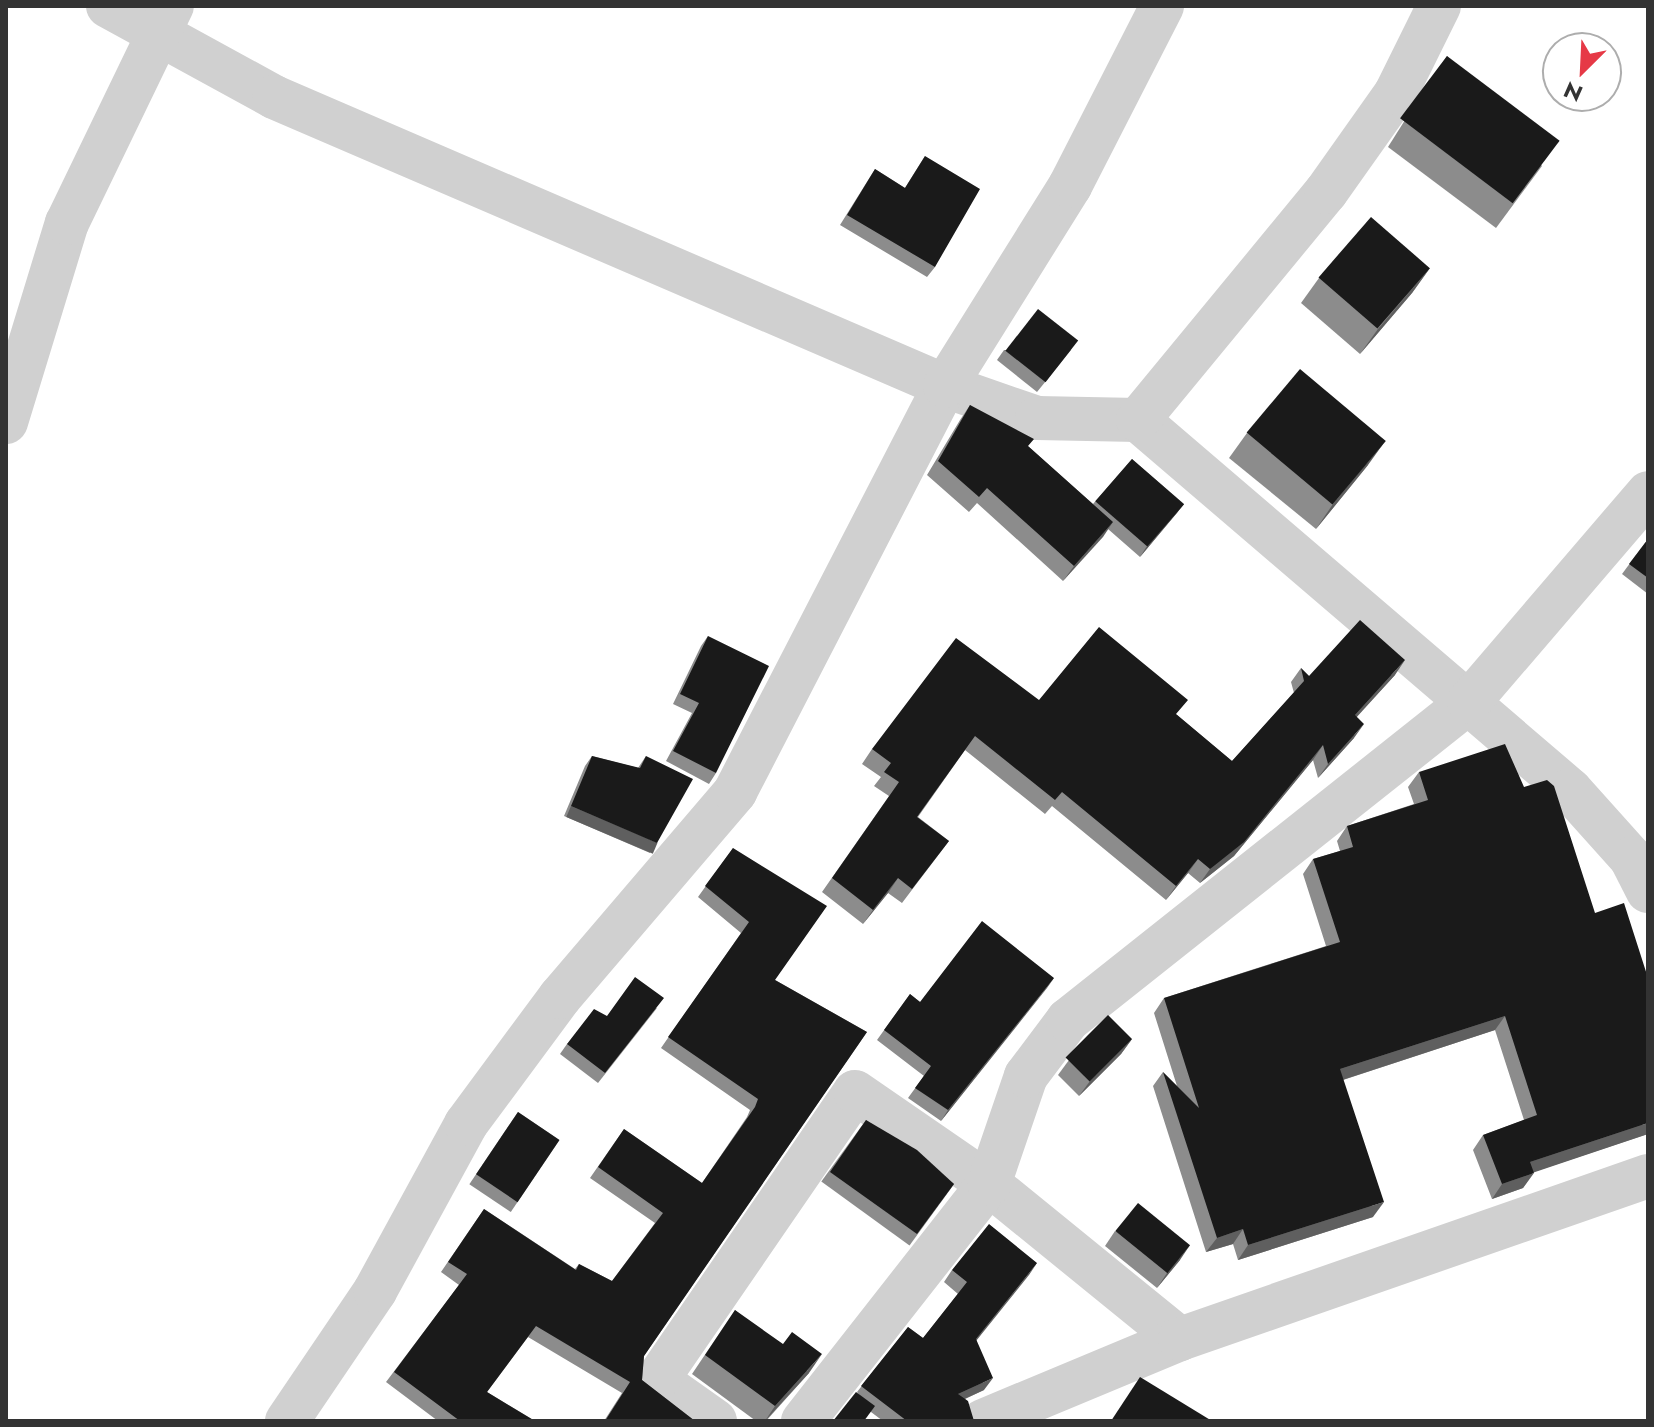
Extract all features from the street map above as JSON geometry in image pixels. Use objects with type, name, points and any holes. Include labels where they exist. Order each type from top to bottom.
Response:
[{"type":"street","points":[[108,6],[164,22],[274,97],[945,386],[1037,418],[1138,420],[1570,790],[1631,858],[1648,891]]},
{"type":"street","points":[[287,1421],[375,1291],[466,1124],[560,997],[735,792],[945,386],[1070,186],[1162,6]]},
{"type":"street","points":[[1138,420],[1326,192],[1396,93],[1439,6]]},
{"type":"street","points":[[6,422],[67,223],[164,22]]},
{"type":"street","points":[[803,1421],[989,1184],[1026,1076],[1077,1010],[1469,702],[1648,493]]},
{"type":"street","points":[[715,1421],[657,1380],[855,1092],[989,1184],[1180,1339]]},
{"type":"street","points":[[983,1421],[1180,1339],[1648,1176]]},
{"type":"building","points":[[1447,56],[1560,141],[1513,203],[1400,118]]},
{"type":"building","points":[[925,156],[980,189],[935,267],[847,215],[875,169],[905,188]]},
{"type":"building","points":[[1371,217],[1430,268],[1377,329],[1319,277]]},
{"type":"building","points":[[1038,309],[1078,340],[1046,382],[1005,351]]},
{"type":"building","points":[[1300,369],[1386,441],[1332,505],[1247,433]]},
{"type":"building","points":[[970,405],[1034,439],[1028,446],[1113,522],[1074,566],[987,488],[979,497],[938,461]]},
{"type":"building","points":[[1132,459],[1184,504],[1147,547],[1095,501]]},
{"type":"building","points":[[1648,539],[1648,578],[1629,564]]},
{"type":"building","points":[[1360,620],[1405,660],[1355,715],[1364,724],[1328,764],[1323,745],[1244,842],[1210,869],[1198,859],[1176,886],[1062,792],[1055,800],[975,736],[917,817],[949,841],[912,889],[898,878],[873,910],[832,878],[899,782],[884,772],[891,763],[872,749],[956,638],[1039,700],[1099,627],[1188,700],[1176,714],[1232,761],[1304,681],[1301,668],[1309,676]]},
{"type":"building","points":[[708,636],[769,666],[716,773],[673,751],[699,703],[680,694]]},
{"type":"building","points":[[1505,744],[1524,787],[1547,780],[1554,786],[1595,913],[1624,903],[1648,978],[1648,1123],[1530,1162],[1534,1173],[1502,1184],[1483,1135],[1537,1115],[1505,1016],[1340,1069],[1384,1202],[1248,1245],[1243,1229],[1217,1238],[1163,1072],[1199,1108],[1164,998],[1340,942],[1313,859],[1353,847],[1347,826],[1428,800],[1419,772]]},
{"type":"building","points":[[592,756],[640,768],[646,756],[693,779],[657,843],[571,806]]},
{"type":"building","points":[[733,848],[827,906],[775,980],[867,1032],[644,1356],[642,1380],[695,1421],[605,1421],[630,1382],[536,1326],[487,1392],[535,1421],[460,1421],[394,1372],[467,1274],[448,1262],[484,1209],[576,1270],[579,1264],[612,1281],[663,1213],[598,1167],[624,1129],[702,1183],[755,1107],[758,1099],[668,1037],[749,922],[705,886]]},
{"type":"building","points":[[982,921],[1054,978],[948,1110],[915,1088],[931,1066],[884,1030],[910,994],[920,1002]]},
{"type":"building","points":[[635,977],[664,998],[605,1073],[567,1044],[594,1009],[607,1016]]},
{"type":"building","points":[[1108,1015],[1132,1039],[1090,1081],[1066,1057]]},
{"type":"building","points":[[518,1112],[559,1140],[518,1202],[476,1174]]},
{"type":"building","points":[[866,1120],[917,1150],[954,1184],[917,1234],[830,1172]]},
{"type":"building","points":[[1138,1203],[1190,1245],[1167,1273],[1115,1231]]},
{"type":"building","points":[[989,1224],[1037,1263],[976,1339],[993,1378],[958,1394],[968,1401],[974,1421],[907,1421],[861,1386],[908,1327],[923,1338],[967,1282],[952,1270]]},
{"type":"building","points":[[735,1310],[783,1344],[792,1332],[822,1354],[775,1406],[705,1355]]},
{"type":"building","points":[[1140,1377],[1212,1421],[1111,1421]]},
{"type":"building","points":[[856,1392],[875,1406],[864,1421],[833,1421]]}]
